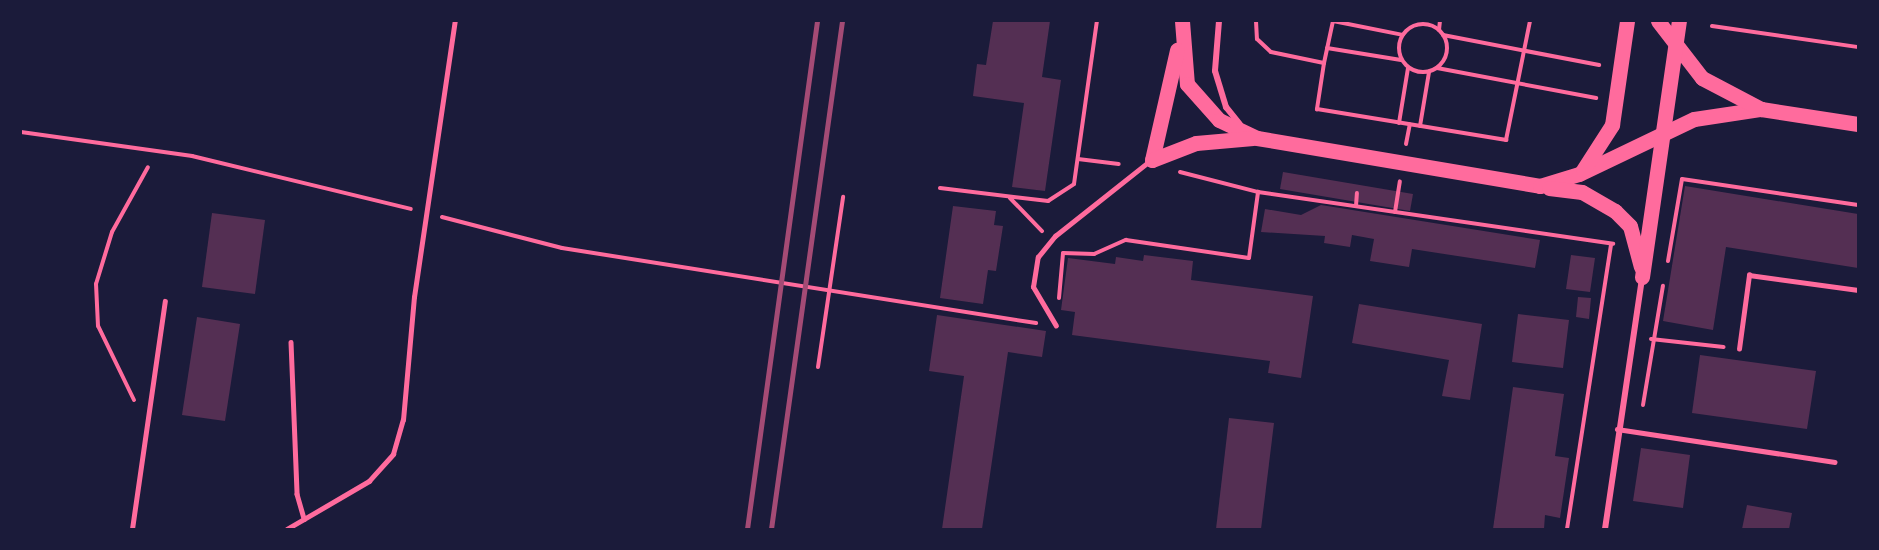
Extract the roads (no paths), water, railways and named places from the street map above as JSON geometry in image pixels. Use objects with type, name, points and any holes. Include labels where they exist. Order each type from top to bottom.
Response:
[{"type":"main road","points":[[1579,174],[1612,125],[1627,21]]},
{"type":"main road","points":[[1658,21],[1702,78],[1761,108],[1858,124]]},
{"type":"main road","points":[[1642,277],[1641,239],[1666,130],[1679,21]]},
{"type":"main road","points":[[1181,28],[1187,84],[1201,103],[1219,120],[1257,138]]},
{"type":"main road","points":[[1152,160],[1181,28]]},
{"type":"main road","points":[[1540,186],[1579,174],[1666,130],[1694,119],[1761,108]]},
{"type":"main road","points":[[1152,160],[1217,138],[1257,138],[1582,192],[1615,211],[1641,239]]},
{"type":"street","points":[[1220,21],[1215,50],[1218,87],[1226,107],[1257,138]]},
{"type":"street","points":[[1605,529],[1617,429],[1642,277]]},
{"type":"lane","points":[[287,529],[369,481],[393,454],[403,420],[414,297],[455,21]]},
{"type":"lane","points":[[1056,326],[1033,286],[1038,257],[1051,240],[1152,160]]},
{"type":"lane","points":[[1739,349],[1749,275],[1858,290]]},
{"type":"lane","points":[[132,529],[165,301]]},
{"type":"lane","points":[[291,342],[297,494],[304,519]]},
{"type":"lane","points":[[1617,429],[1835,462]]},
{"type":"railway","points":[[747,529],[817,21]]},
{"type":"railway","points":[[771,529],[842,21]]}]
